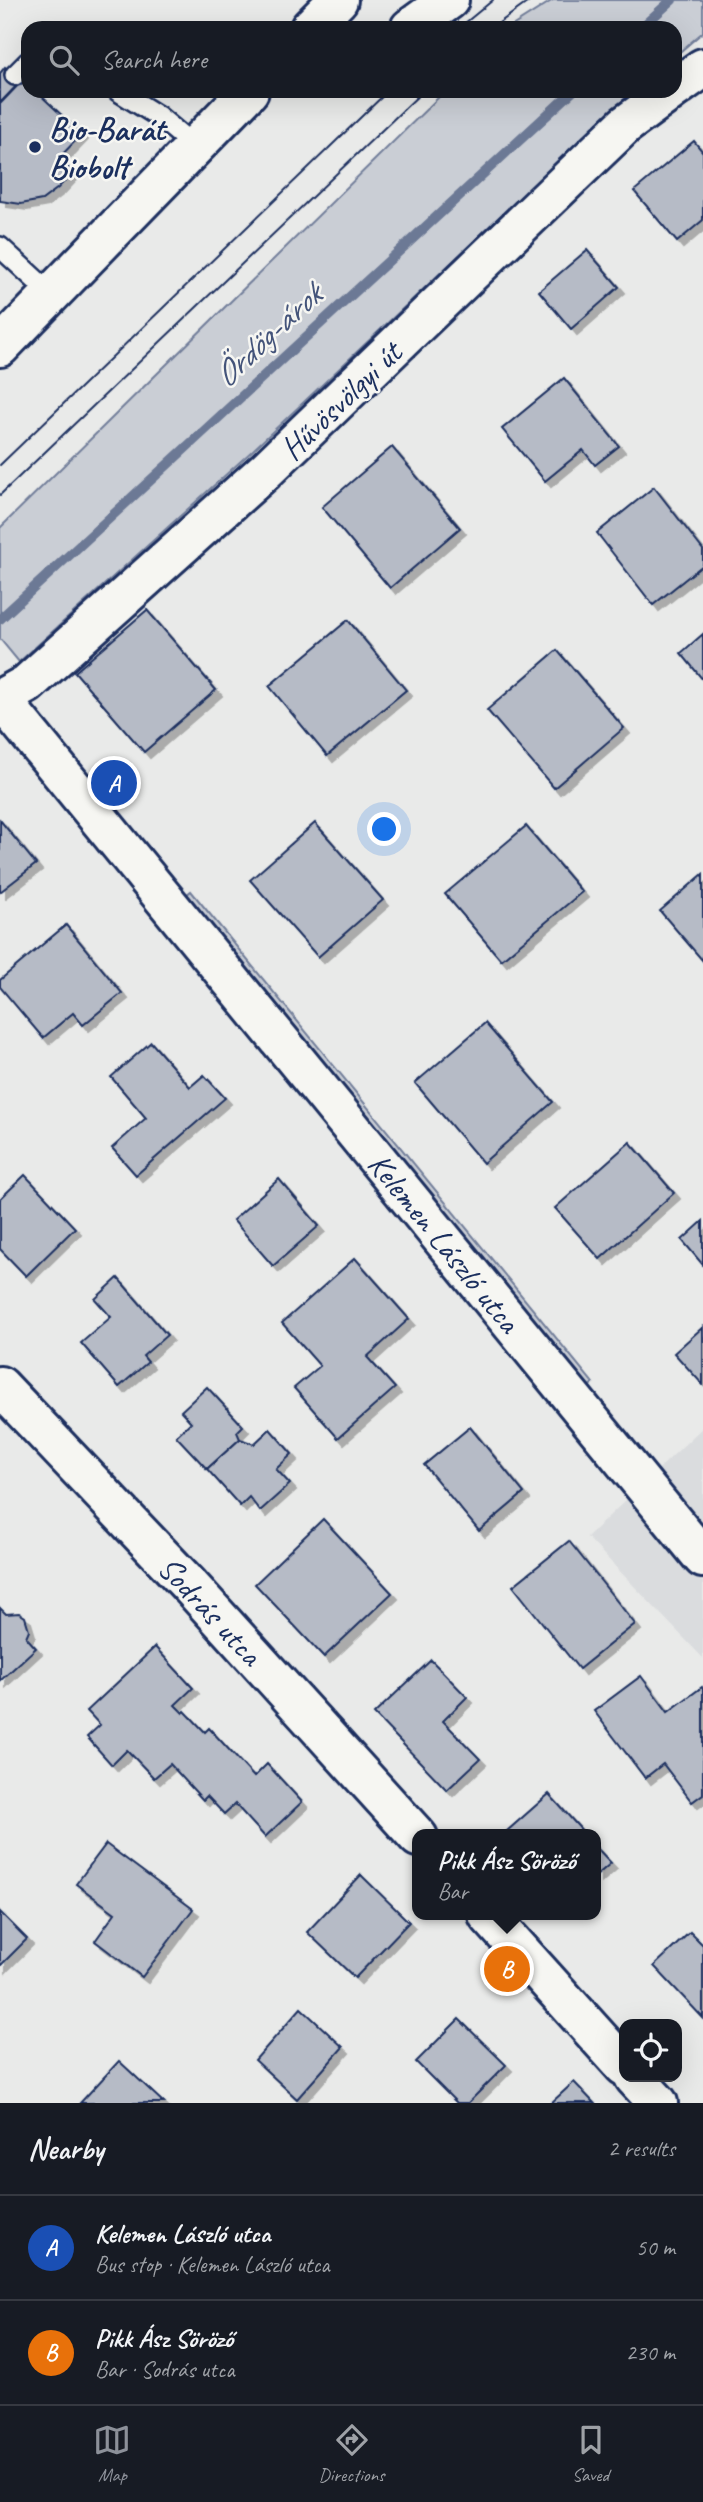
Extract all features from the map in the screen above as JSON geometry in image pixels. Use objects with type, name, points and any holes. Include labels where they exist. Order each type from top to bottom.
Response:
[{"type":"street","points":[[420,21],[449,0]]},
{"type":"street","name":"Hűvösvölgyi út","points":[[682,83],[703,68]]},
{"type":"street","points":[[0,346],[242,98]]},
{"type":"street","name":"Hűvösvölgyi út","points":[[0,698],[27,684],[265,471],[625,125],[662,98]]},
{"type":"street","name":"Kelemen László utca","points":[[0,698],[703,1558]]},
{"type":"street","name":"Sodrás utca","points":[[0,1386],[199,1595],[412,1830]]},
{"type":"street","points":[[493,1920],[619,2060]]},
{"type":"street","points":[[639,2082],[658,2103]]},
{"type":"lane","points":[[129,98],[158,116],[195,147]]},
{"type":"lane","points":[[0,247],[51,294]]},
{"type":"shaded area","points":[[553,0],[703,0],[703,32],[682,50],[682,21],[520,21]]},
{"type":"shaded area","points":[[438,98],[626,98],[252,451],[19,662],[0,639],[0,528]]},
{"type":"shaded area","points":[[191,891],[593,1383],[582,1392],[180,900]]},
{"type":"shaded area","points":[[703,1427],[703,1658],[587,1537]]},
{"type":"building","points":[[5,67],[21,81],[0,103],[0,73]]},
{"type":"building","name":"Bio-Barát Biobolt","points":[[21,82],[21,98],[43,98],[82,134],[58,159],[73,172],[42,200],[21,204],[0,201],[0,104]]},
{"type":"building","points":[[694,141],[703,152],[703,220],[677,242],[634,191]]},
{"type":"building","points":[[587,250],[619,287],[571,329],[539,291]]},
{"type":"building","points":[[564,378],[619,446],[595,465],[583,450],[545,481],[502,429]]},
{"type":"building","points":[[392,447],[460,528],[390,588],[322,507]]},
{"type":"building","points":[[654,487],[703,550],[703,565],[653,605],[597,533]]},
{"type":"building","points":[[147,610],[216,690],[144,752],[75,672]]},
{"type":"building","points":[[348,620],[406,690],[327,756],[269,686]]},
{"type":"building","points":[[703,634],[703,680],[681,653]]},
{"type":"building","points":[[557,650],[624,728],[554,788],[487,710]]},
{"type":"building","points":[[0,820],[36,864],[0,892]]},
{"type":"building","points":[[315,823],[383,900],[318,957],[250,880]]},
{"type":"building","points":[[526,826],[582,892],[501,960],[445,894]]},
{"type":"building","points":[[703,874],[703,961],[660,911]]},
{"type":"building","points":[[66,925],[122,993],[83,1025],[73,1013],[43,1038],[0,987],[0,980]]},
{"type":"building","points":[[485,1023],[553,1102],[483,1163],[415,1083]]},
{"type":"building","points":[[151,1042],[190,1087],[204,1075],[225,1098],[136,1175],[112,1148],[146,1118],[111,1077]]},
{"type":"building","points":[[630,1142],[674,1193],[600,1259],[555,1208]]},
{"type":"building","points":[[25,1175],[75,1228],[26,1276],[0,1249],[0,1199]]},
{"type":"building","points":[[279,1179],[319,1226],[273,1266],[233,1220]]},
{"type":"building","points":[[703,1221],[703,1265],[682,1240]]},
{"type":"building","points":[[355,1258],[409,1319],[367,1357],[395,1388],[338,1438],[294,1388],[320,1366],[282,1323]]},
{"type":"building","points":[[118,1278],[167,1335],[143,1356],[148,1362],[119,1387],[81,1343],[111,1317],[95,1299]]},
{"type":"building","points":[[703,1327],[703,1385],[674,1353]]},
{"type":"building","points":[[207,1387],[243,1426],[237,1432],[240,1439],[207,1469],[176,1436],[191,1422],[181,1411]]},
{"type":"building","points":[[470,1427],[524,1493],[479,1531],[424,1465]]},
{"type":"building","points":[[270,1429],[292,1454],[276,1469],[290,1484],[260,1511],[249,1497],[240,1506],[207,1469],[240,1439],[254,1444]]},
{"type":"building","points":[[323,1519],[392,1593],[324,1657],[255,1584]]},
{"type":"building","points":[[569,1541],[635,1624],[579,1669],[513,1586]]},
{"type":"building","points":[[0,1608],[6,1614],[19,1613],[25,1617],[29,1630],[26,1637],[36,1648],[0,1681]]},
{"type":"building","points":[[155,1647],[193,1688],[175,1705],[183,1713],[185,1711],[205,1732],[209,1728],[254,1777],[267,1764],[302,1802],[265,1837],[235,1804],[224,1814],[207,1796],[203,1800],[170,1764],[154,1778],[127,1750],[112,1765],[87,1737],[100,1725],[87,1711]]},
{"type":"building","points":[[431,1660],[467,1697],[443,1721],[480,1759],[447,1790],[374,1714]]},
{"type":"building","points":[[641,1676],[668,1712],[702,1687],[703,1689],[703,1794],[692,1802],[663,1764],[645,1778],[594,1711]]},
{"type":"building","points":[[549,1794],[580,1829],[509,1829]]},
{"type":"building","points":[[106,1844],[193,1909],[142,1977],[95,1941],[115,1913],[76,1884]]},
{"type":"building","points":[[601,1852],[611,1863],[601,1872]]},
{"type":"building","points":[[361,1875],[409,1922],[355,1978],[307,1932]]},
{"type":"building","points":[[0,1912],[27,1939],[0,1966]]},
{"type":"building","points":[[690,1932],[703,1945],[703,2018],[654,1966]]},
{"type":"building","points":[[301,2008],[343,2047],[297,2099],[255,2060]]},
{"type":"building","points":[[459,2019],[506,2065],[468,2103],[457,2103],[416,2062]]},
{"type":"building","points":[[119,2061],[164,2103],[80,2103]]},
{"type":"building","points":[[574,2082],[594,2103],[551,2103]]},
{"type":"waterway","name":"Ördög-árok","points":[[649,21],[672,0]]},
{"type":"waterway","name":"Ördög-árok","points":[[0,619],[565,98]]},
{"type":"tram line","points":[[468,21],[493,0]]},
{"type":"tram line","points":[[502,21],[531,0]]},
{"type":"tram line","points":[[0,465],[381,98]]},
{"type":"tram line","points":[[0,495],[416,98]]},
{"type":"place","name":"Bio-Barát Biobolt","points":[[35,147]]},
{"type":"place","name":"Kelemen László utca","points":[[114,783]]},
{"type":"place","name":"Pikk Ász Söröző","points":[[507,1969]]}]
